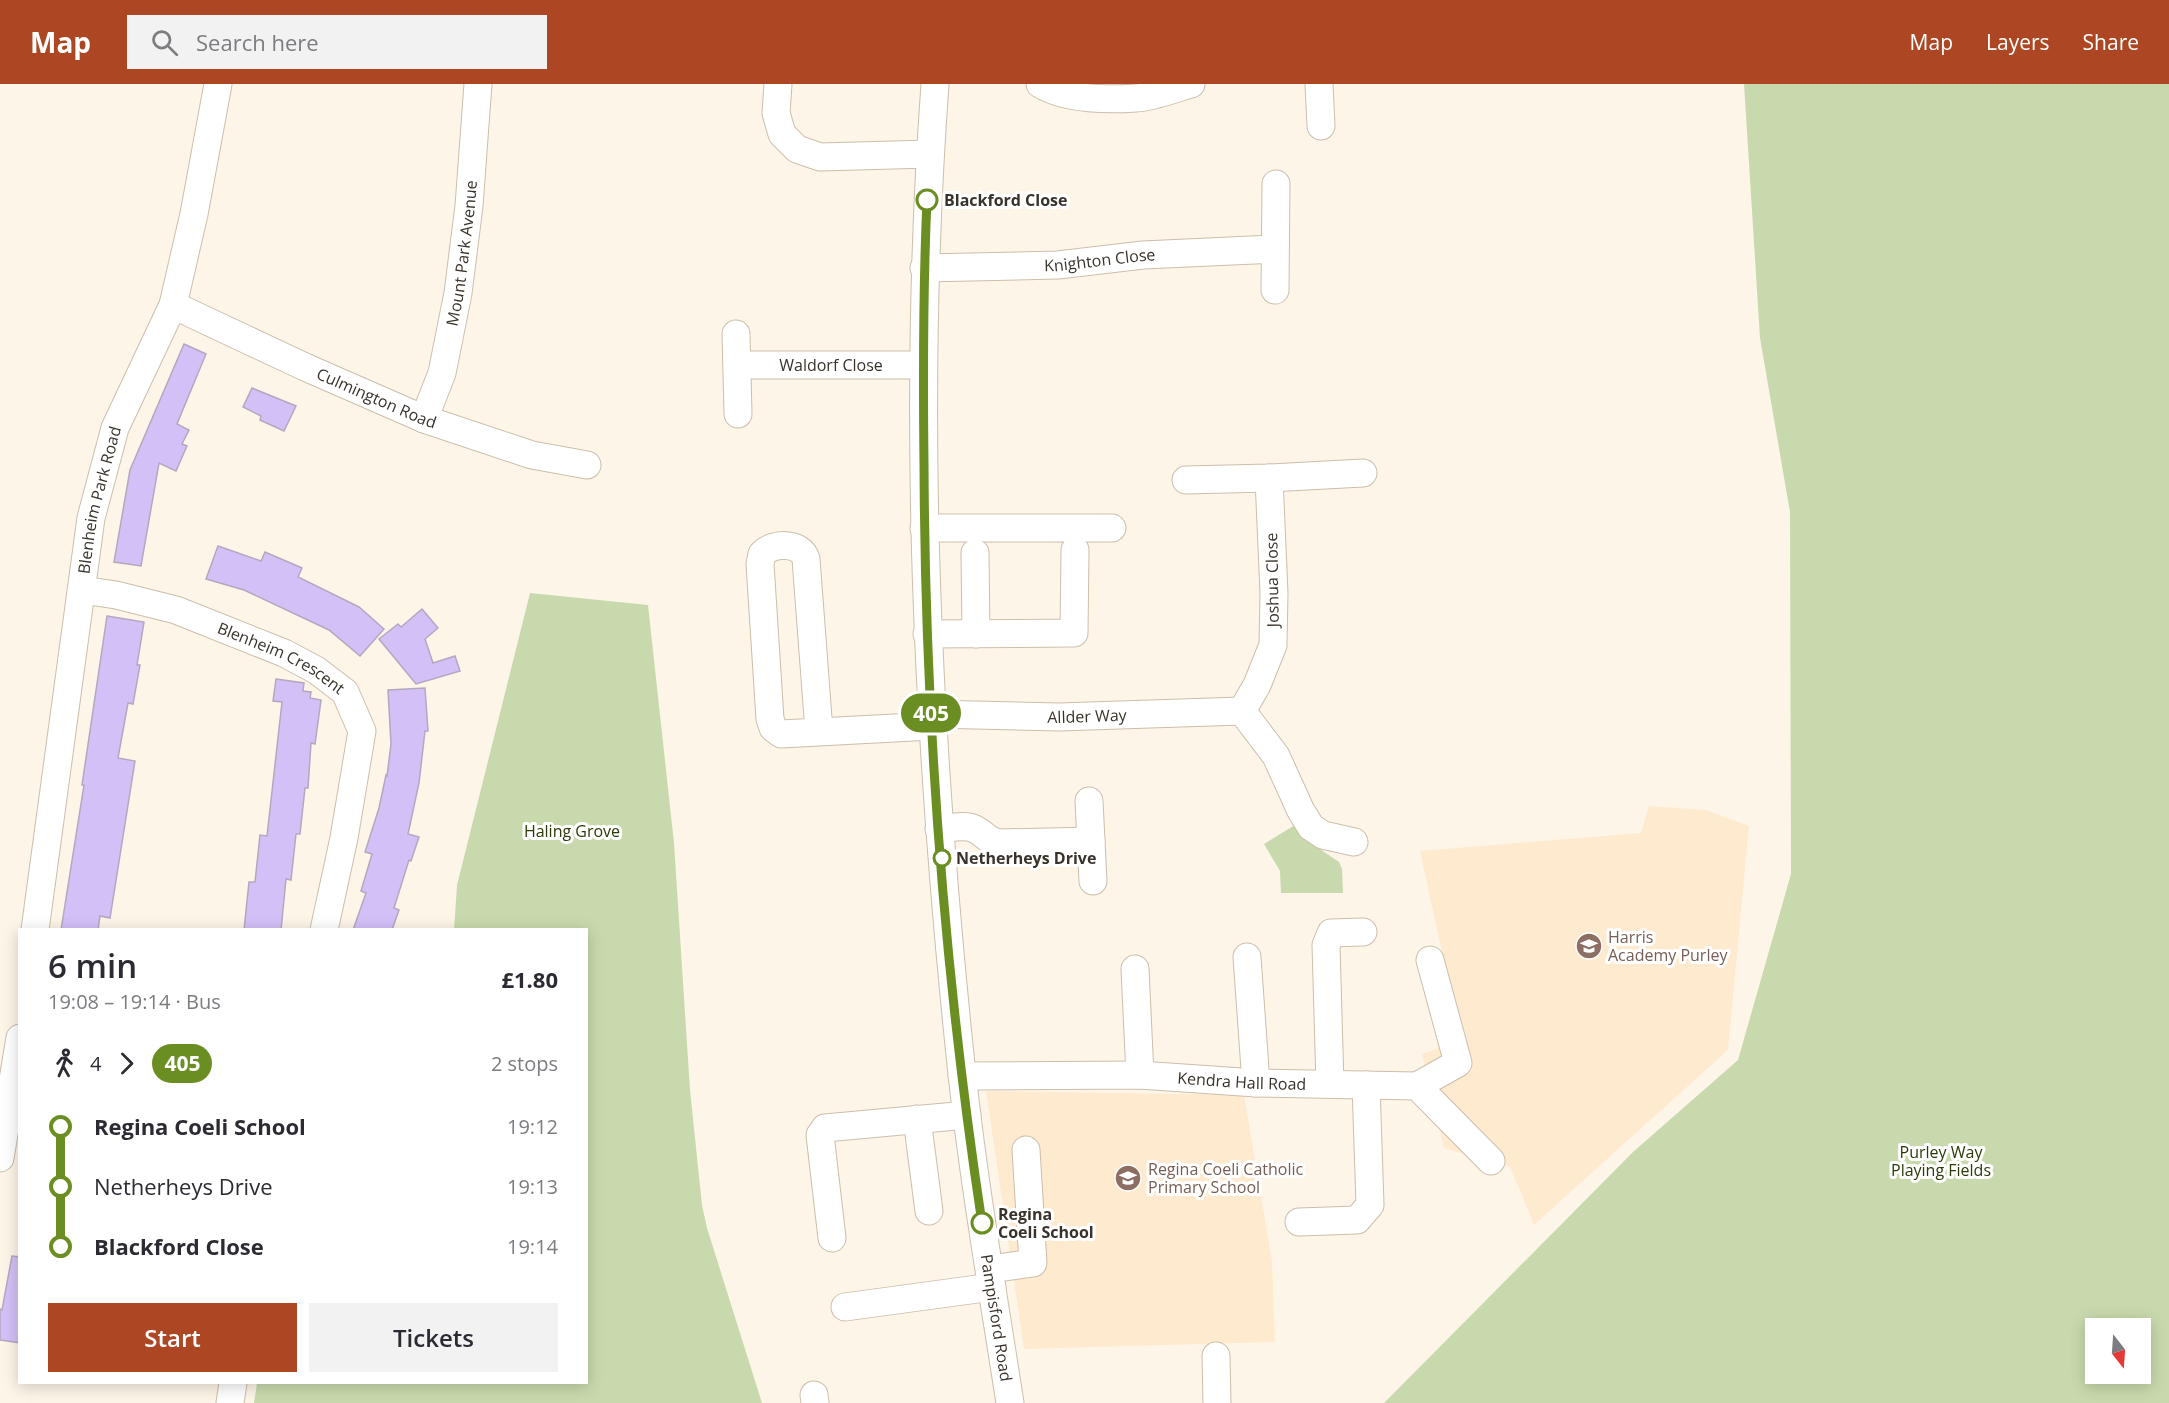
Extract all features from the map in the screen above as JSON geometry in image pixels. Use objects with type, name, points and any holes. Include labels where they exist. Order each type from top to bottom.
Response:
[{"type":"street","name":"Blenheim Park Road","points":[[34,928],[91,518],[115,428],[173,305],[194,214],[218,84]]},
{"type":"street","name":"Mount Park Avenue","points":[[424,419],[442,373],[458,293],[469,206],[478,84]]},
{"type":"street","points":[[778,84],[776,113],[782,134],[797,149],[820,157],[930,154]]},
{"type":"street","name":"Pampisford Road","points":[[935,84],[924,268],[923,365],[924,528],[931,720],[962,1076],[1010,1403]]},
{"type":"street","points":[[1040,84],[1072,97],[1137,98],[1191,84]]},
{"type":"street","points":[[1319,84],[1321,126]]},
{"type":"street","points":[[1275,290],[1276,184]]},
{"type":"street","name":"Knighton Close","points":[[924,268],[1058,265],[1143,255],[1275,249]]},
{"type":"street","name":"Culmington Road","points":[[173,305],[305,367],[424,419],[532,455],[587,465]]},
{"type":"street","points":[[736,334],[738,414]]},
{"type":"street","name":"Waldorf Close","points":[[738,365],[923,365]]},
{"type":"street","points":[[1186,480],[1364,473]]},
{"type":"street","name":"Joshua Close","points":[[1242,711],[1257,686],[1273,645],[1274,593],[1269,478]]},
{"type":"street","points":[[924,528],[1112,528]]},
{"type":"street","points":[[819,731],[806,559],[797,547],[772,547],[762,554],[760,564],[770,719],[773,728],[781,734],[819,731],[931,720]]},
{"type":"street","points":[[927,634],[1074,633],[1075,550]]},
{"type":"street","points":[[975,553],[976,634]]},
{"type":"street","name":"Blenheim Crescent","points":[[82,590],[116,595],[176,610],[284,653],[316,670],[345,692],[362,732],[344,838],[324,928]]},
{"type":"street","points":[[1242,711],[1276,756],[1301,811],[1311,827],[1323,835],[1353,842]]},
{"type":"street","name":"Allder Way","points":[[931,720],[1242,711]]},
{"type":"street","points":[[1089,801],[1093,881]]},
{"type":"street","points":[[939,829],[965,827],[975,830],[990,842],[1001,843],[1091,842]]},
{"type":"street","points":[[1330,1084],[1326,945],[1331,933],[1363,932]]},
{"type":"street","points":[[1247,957],[1256,1083]]},
{"type":"street","points":[[1430,960],[1458,1063],[1417,1086],[1491,1161]]},
{"type":"street","points":[[1135,969],[1140,1075]]},
{"type":"street","points":[[0,1158],[18,1055]]},
{"type":"street","name":"Kendra Hall Road","points":[[962,1076],[1140,1075],[1256,1083],[1417,1086]]},
{"type":"street","points":[[1299,1222],[1357,1220],[1370,1205],[1366,1085]]},
{"type":"street","points":[[832,1238],[820,1135],[825,1128],[967,1115]]},
{"type":"street","points":[[916,1119],[928,1211]]},
{"type":"street","points":[[845,1307],[991,1278],[1034,1263],[1026,1150]]},
{"type":"street","points":[[1216,1356],[1217,1403]]},
{"type":"street","points":[[230,1403],[233,1384]]},
{"type":"shaded area","name":"Harris Academy Purley","points":[[1649,806],[1706,810],[1749,826],[1728,1050],[1534,1225],[1510,1167],[1444,1148],[1422,1054],[1461,1040],[1420,851],[1641,833]]},
{"type":"shaded area","name":"Regina Coeli Catholic Primary School","points":[[986,1091],[1244,1095],[1272,1261],[1275,1342],[1024,1349]]},
{"type":"green space","name":"Purley Way Playing Fields","points":[[1744,84],[2169,84],[2169,1403],[1384,1403],[1633,1152],[1738,1060],[1791,874],[1790,512],[1760,338]]},
{"type":"green space","name":"Haling Grove","points":[[530,593],[648,605],[674,843],[690,1090],[702,1205],[707,1228],[762,1403],[254,1403],[257,1384],[588,1384],[588,928],[454,928],[457,885]]},
{"type":"green space","points":[[1295,825],[1311,843],[1339,862],[1342,869],[1343,893],[1281,893],[1280,871],[1264,844]]},
{"type":"building","points":[[184,344],[206,354],[177,424],[189,430],[182,444],[187,446],[176,471],[159,463],[141,566],[114,562],[130,470]]},
{"type":"building","points":[[252,388],[296,406],[284,431],[260,420],[261,416],[243,407]]},
{"type":"building","points":[[218,546],[261,561],[265,552],[302,568],[298,577],[359,607],[384,629],[360,656],[329,630],[244,590],[206,579]]},
{"type":"building","points":[[422,609],[438,628],[425,639],[433,663],[455,656],[460,671],[416,684],[379,639],[398,624],[401,627]]},
{"type":"building","points":[[107,616],[144,622],[133,704],[128,703],[118,758],[135,761],[110,918],[100,916],[98,928],[61,928],[84,785],[82,785]]},
{"type":"building","points":[[276,679],[304,683],[303,691],[311,692],[310,698],[321,700],[315,744],[311,743],[308,788],[305,788],[300,834],[296,834],[291,880],[286,879],[281,928],[244,928],[249,882],[255,882],[260,835],[267,836],[282,702],[273,701]]},
{"type":"building","points":[[425,688],[428,731],[425,731],[419,783],[408,834],[419,837],[394,908],[399,910],[393,928],[354,928],[366,893],[361,891],[372,854],[365,852],[387,776],[391,744],[388,690]]},
{"type":"building","points":[[12,1256],[18,1257],[18,1343],[0,1340],[0,1309],[2,1310]]},
{"type":"bus line","name":"405","points":[[927,200],[924,268],[923,435],[925,578],[931,714],[942,868],[962,1076],[982,1223]]},
{"type":"place","name":"Blackford Close","points":[[927,200]]},
{"type":"place","name":"Netherheys Drive","points":[[942,858]]},
{"type":"place","name":"Harris Academy Purley","points":[[1589,946]]},
{"type":"place","name":"Regina Coeli Catholic Primary School","points":[[1128,1178]]},
{"type":"place","name":"Regina Coeli School","points":[[982,1223]]}]
